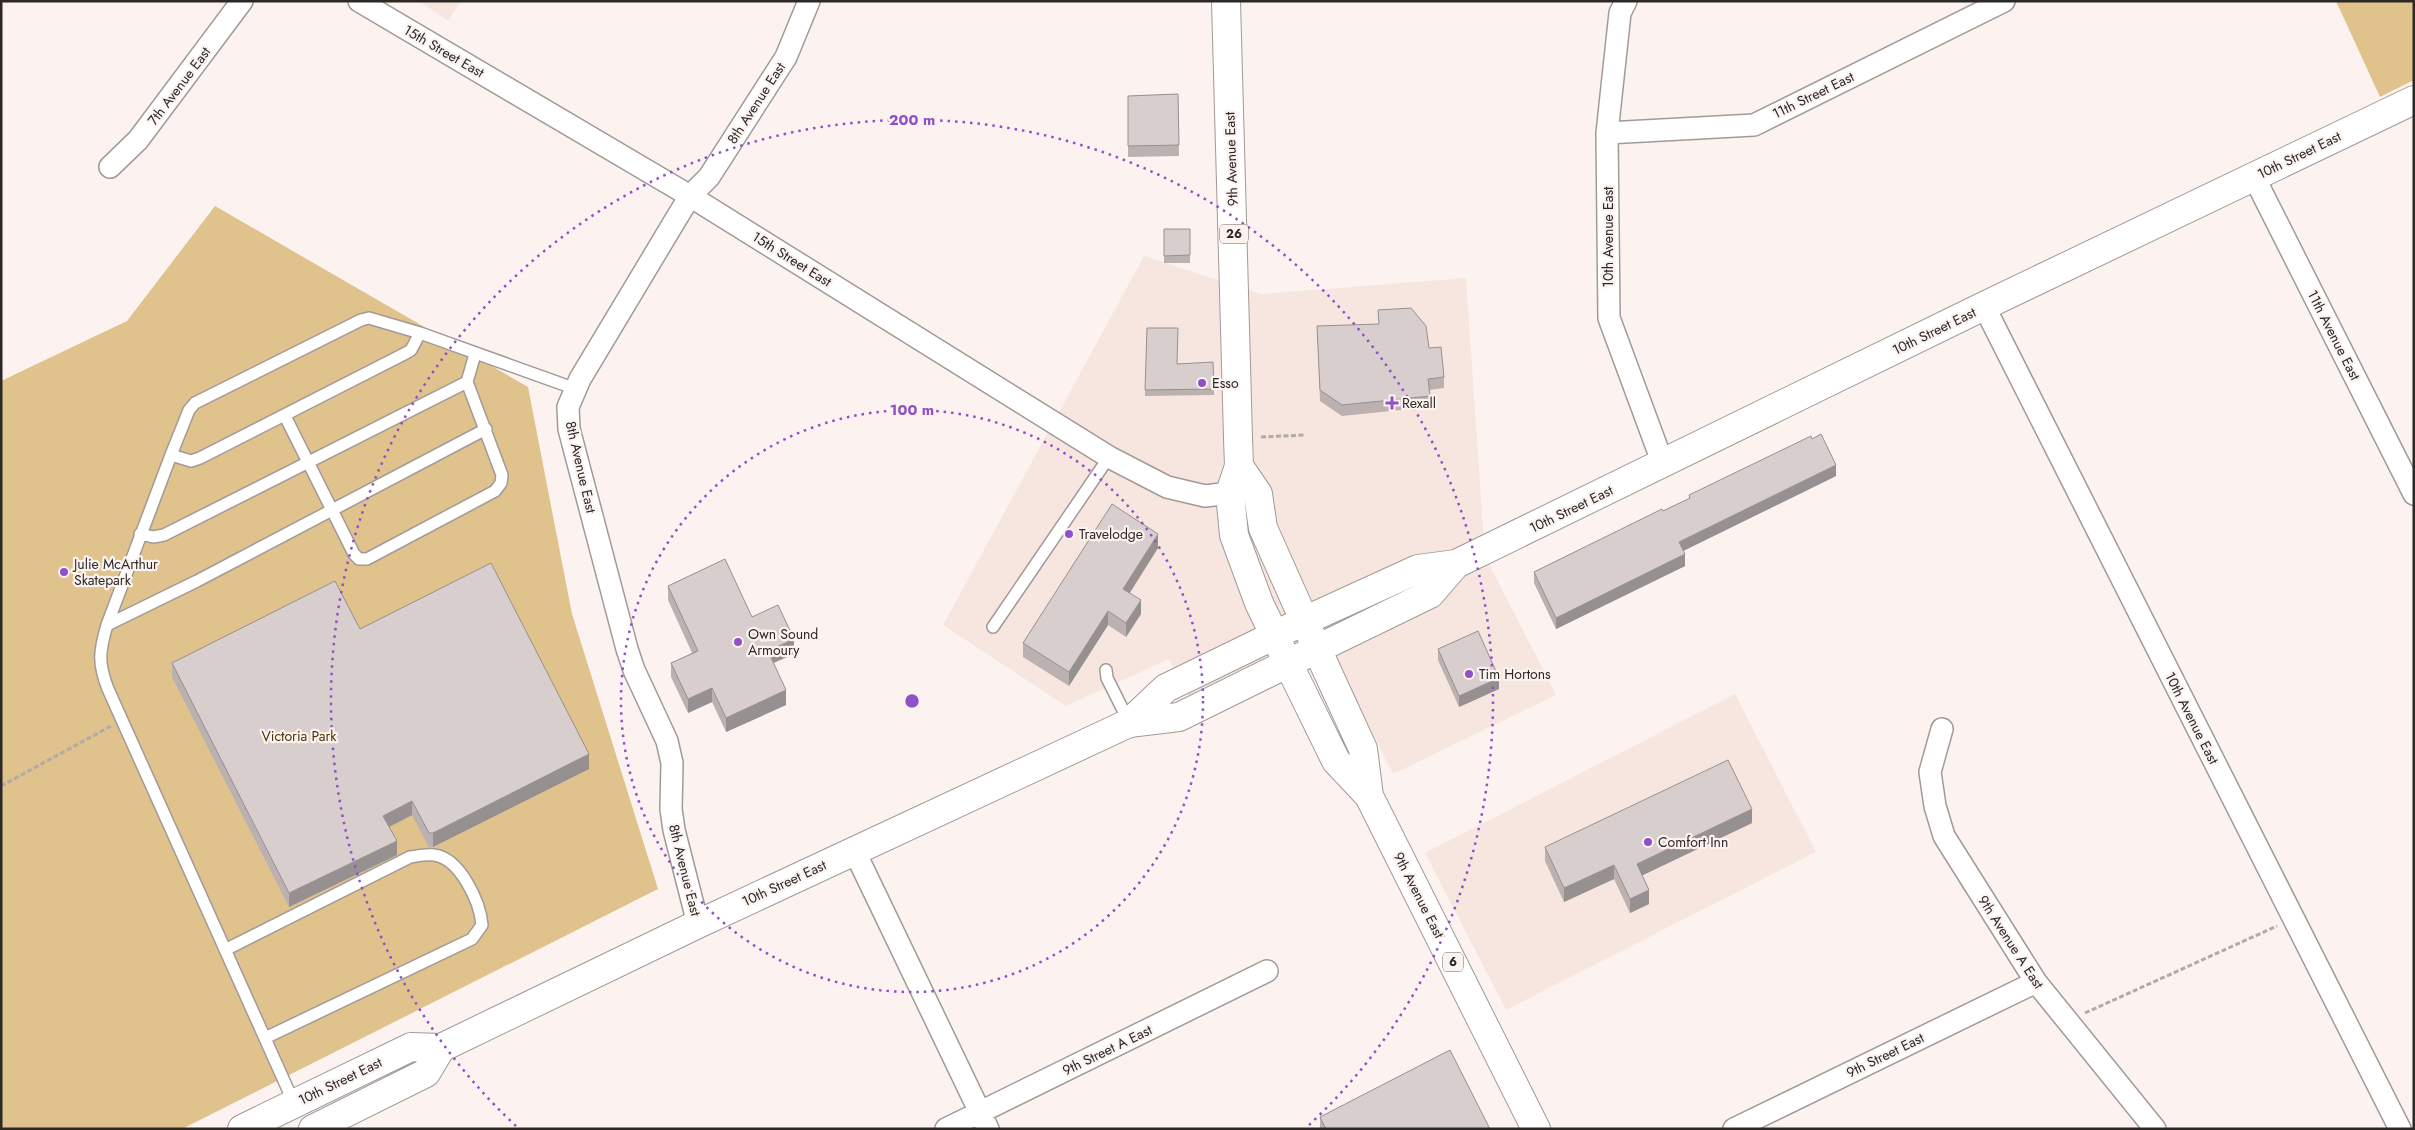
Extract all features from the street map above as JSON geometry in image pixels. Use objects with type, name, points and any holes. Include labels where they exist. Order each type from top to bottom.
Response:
[{"type":"main road","name":"9th Avenue East","points":[[1226,1],[1239,466],[1230,493],[1234,534],[1243,565],[1336,761],[1369,796],[1536,1129]]},
{"type":"main road","name":"10th Street East","points":[[242,1129],[411,1047],[441,1048],[854,850],[1130,722],[1166,688],[1275,635],[1418,569],[1456,564],[1984,306],[2414,100]]},
{"type":"main road","points":[[1239,466],[1258,494],[1263,528],[1304,621]]},
{"type":"main road","name":"10th Street East","points":[[1130,722],[1179,717],[1430,594],[1456,564]]},
{"type":"main road","name":"6","points":[[1304,621],[1317,649]]},
{"type":"main road","name":"9th Avenue East","points":[[1317,649],[1363,749],[1369,796]]},
{"type":"main road","points":[[313,1129],[426,1073],[441,1048]]},
{"type":"street","name":"7th Avenue East","points":[[110,166],[138,140],[242,1]]},
{"type":"street","name":"15th Street East","points":[[359,1],[690,196],[1109,456],[1167,487],[1205,496],[1230,493]]},
{"type":"street","name":"8th Avenue East","points":[[698,924],[674,830],[671,809],[672,763],[667,741],[626,649],[569,429],[568,407],[576,389],[690,196],[709,177],[786,57],[809,1]]},
{"type":"street","name":"10th Avenue East","points":[[1626,1],[1620,13],[1608,133],[1609,318],[1663,464]]},
{"type":"street","name":"11th Street East","points":[[1608,133],[1754,125],[2004,1]]},
{"type":"street","name":"11th Avenue East","points":[[2254,177],[2414,494]]},
{"type":"street","name":"10th Avenue East","points":[[1984,306],[2400,1129]]},
{"type":"street","name":"9th Avenue A East","points":[[1942,728],[1930,772],[1935,806],[1944,836],[2036,982],[2155,1129]]},
{"type":"street","points":[[854,850],[984,1121]]},
{"type":"street","name":"9th Street A East","points":[[946,1129],[984,1121],[1267,971]]},
{"type":"street","name":"9th Street East","points":[[1734,1129],[2036,982]]},
{"type":"street","points":[[294,1104],[307,1129]]},
{"type":"lane","points":[[294,1104],[100,670],[100,648],[107,625],[171,455],[189,410],[195,403],[362,320],[378,319],[576,389]]},
{"type":"lane","points":[[171,455],[191,461],[200,458],[406,354],[411,350],[420,333]]},
{"type":"lane","points":[[285,416],[354,554],[359,559],[367,559],[494,491],[501,483],[502,475],[467,382],[475,354]]},
{"type":"lane","points":[[140,534],[153,537],[164,535],[467,382]]},
{"type":"lane","points":[[107,625],[197,581],[486,429]]},
{"type":"lane","points":[[993,628],[1109,456]]},
{"type":"lane","points":[[1106,670],[1107,678],[1130,722]]},
{"type":"lane","points":[[225,950],[410,857],[435,854],[456,865],[480,908],[482,925],[472,939],[265,1038]]},
{"type":"path","points":[[1238,438],[1305,435]]},
{"type":"path","points":[[1,786],[122,721]]},
{"type":"path","points":[[2068,1021],[2293,918]]},
{"type":"shaded area","points":[[419,1],[461,1],[448,21]]},
{"type":"shaded area","points":[[1144,256],[1261,294],[1466,278],[1485,556],[1556,695],[1393,774],[1324,635],[1191,701],[1169,659],[1066,706],[943,625]]},
{"type":"shaded area","points":[[1735,694],[1816,852],[1506,1010],[1425,853]]},
{"type":"green space","points":[[2336,1],[2414,1],[2414,80],[2380,97]]},
{"type":"green space","name":"Victoria Park","points":[[215,206],[528,387],[572,614],[658,889],[182,1129],[1,1129],[1,381],[127,321]]},
{"type":"building","points":[[1178,94],[1179,145],[1128,146],[1128,96]]},
{"type":"building","points":[[1164,229],[1190,229],[1190,255],[1164,256]]},
{"type":"building","points":[[1411,308],[1426,326],[1429,348],[1441,347],[1444,377],[1428,379],[1430,396],[1342,405],[1320,390],[1317,326],[1379,324],[1378,310]]},
{"type":"building","points":[[1147,328],[1178,328],[1177,364],[1213,362],[1214,389],[1145,390]]},
{"type":"building","points":[[1821,434],[1836,465],[1679,542],[1685,554],[1556,618],[1534,572],[1662,509],[1663,511],[1690,498],[1689,495],[1811,436],[1812,439]]},
{"type":"building","points":[[1112,504],[1158,534],[1123,589],[1141,600],[1126,623],[1108,611],[1069,672],[1023,643]]},
{"type":"building","name":"Own Sound Armoury","points":[[725,559],[752,617],[778,605],[794,639],[768,651],[786,690],[726,718],[712,688],[688,699],[671,663],[698,651],[668,586]]},
{"type":"building","points":[[491,563],[589,754],[433,833],[429,833],[412,801],[383,816],[397,841],[289,893],[172,663],[335,581],[360,629]]},
{"type":"building","name":"Tim Hortons","points":[[1478,631],[1499,678],[1459,696],[1438,649]]},
{"type":"building","name":"Comfort Inn","points":[[1728,760],[1752,809],[1637,864],[1649,890],[1630,899],[1614,865],[1564,888],[1545,847]]},
{"type":"building","points":[[1450,1050],[1490,1129],[1326,1129],[1320,1117]]},
{"type":"place","name":"Esso","points":[[1202,383]]},
{"type":"place","name":"Rexall","points":[[1392,403]]},
{"type":"place","name":"Travelodge","points":[[1069,534]]},
{"type":"place","name":"Julie McArthur Skatepark","points":[[64,572]]},
{"type":"place","name":"Own Sound Armoury","points":[[738,642]]},
{"type":"place","name":"Tim Hortons","points":[[1469,674]]},
{"type":"place","name":"Comfort Inn","points":[[1648,842]]}]
